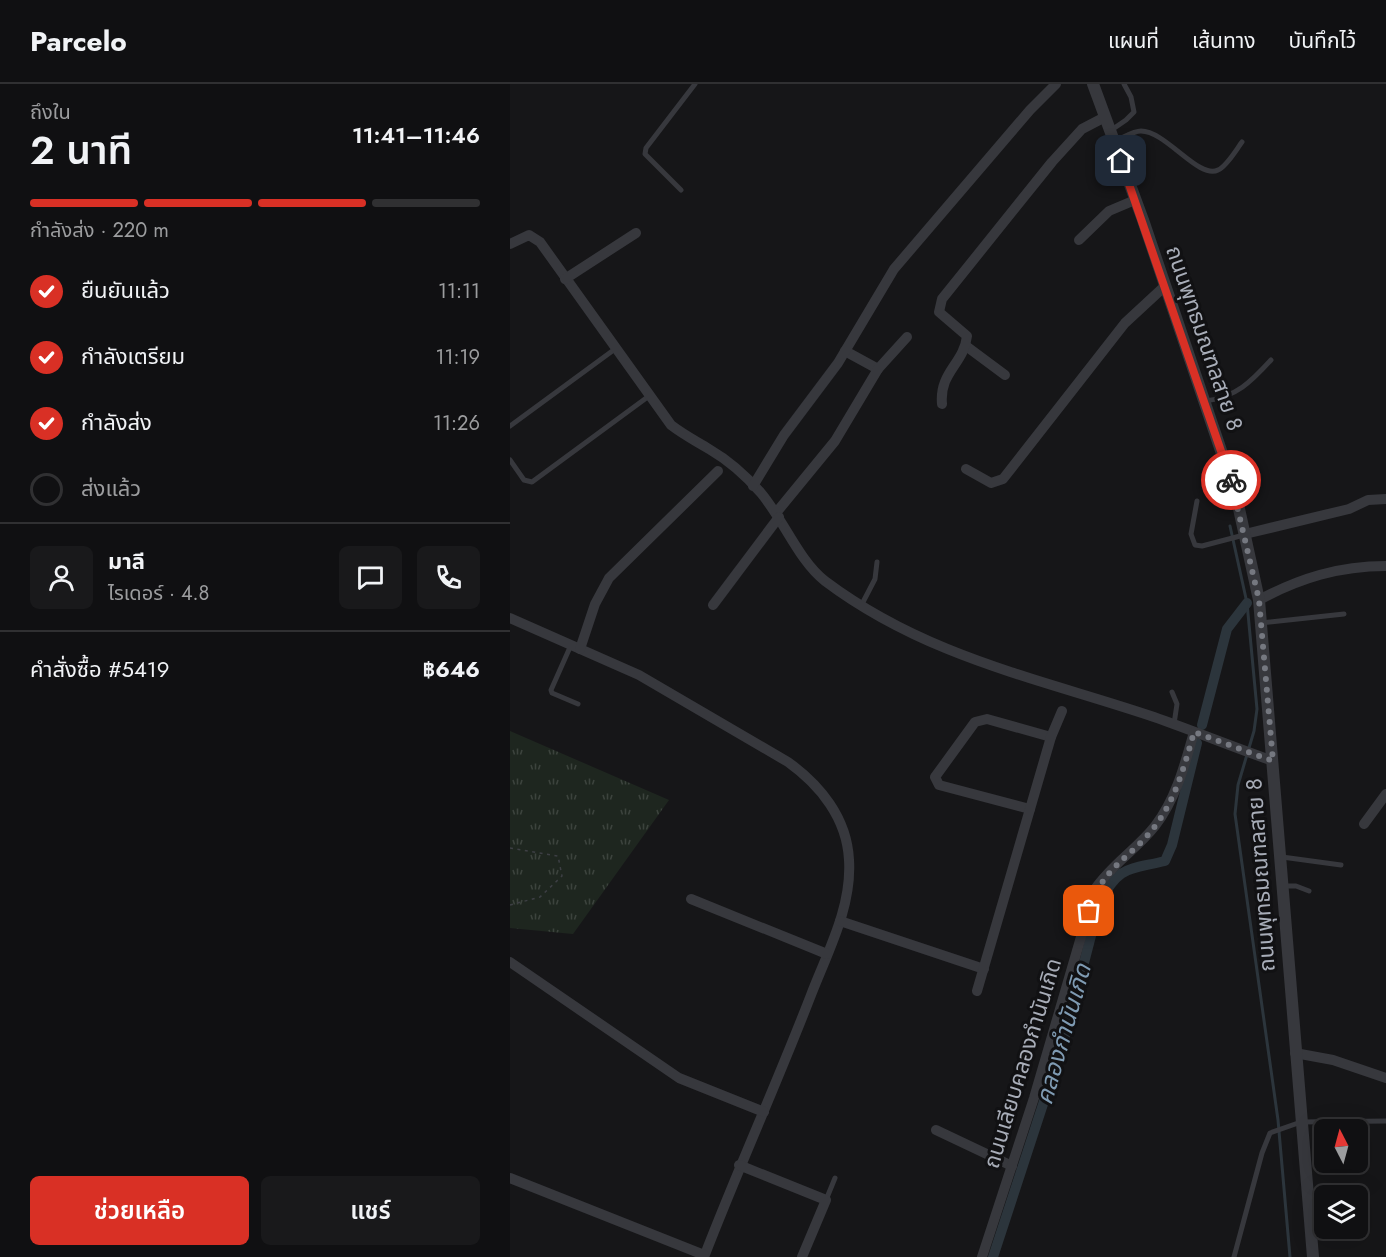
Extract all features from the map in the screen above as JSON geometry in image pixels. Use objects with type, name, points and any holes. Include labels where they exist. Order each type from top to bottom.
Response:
[{"type":"street","points":[[753,486],[784,435],[845,351],[894,269],[1030,110],[1056,84]]},
{"type":"street","name":"ถนนพุทธมณฑลสาย 8","points":[[1093,84],[1236,495],[1259,600],[1313,1257]]},
{"type":"street","points":[[942,404],[943,381],[966,346],[967,336],[939,312],[942,299],[1052,162],[1082,129],[1105,117]]},
{"type":"street","points":[[1079,240],[1109,211],[1135,200]]},
{"type":"street","points":[[565,279],[636,233]]},
{"type":"street","points":[[510,244],[529,235],[540,242],[671,425],[687,438],[718,456],[753,486],[824,580],[937,647],[1174,724],[1273,761]]},
{"type":"street","points":[[966,469],[991,483],[1003,479],[1125,323],[1165,286]]},
{"type":"street","points":[[713,605],[777,515],[835,441],[878,369],[907,337]]},
{"type":"street","points":[[966,346],[1005,375]]},
{"type":"street","points":[[845,351],[878,369]]},
{"type":"street","points":[[576,647],[609,578],[718,471]]},
{"type":"street","points":[[1245,534],[1349,509],[1368,500],[1386,499]]},
{"type":"street","points":[[1259,600],[1293,581],[1356,567],[1386,566]]},
{"type":"street","points":[[510,618],[639,675],[729,726],[811,779],[833,807],[849,858],[846,906],[704,1256],[510,1178]]},
{"type":"street","points":[[977,992],[1051,737],[1062,711]]},
{"type":"street","points":[[1030,809],[939,785],[935,777],[975,722],[980,720],[987,719],[1051,737]]},
{"type":"street","name":"ถนนเลียบคลองกำนันเกิด","points":[[982,1257],[1012,1166],[1095,889],[1105,874],[1155,826],[1166,809],[1182,772],[1194,732]]},
{"type":"street","points":[[1364,824],[1386,794]]},
{"type":"street","points":[[691,899],[827,954]]},
{"type":"street","points":[[840,921],[984,969]]},
{"type":"street","points":[[510,962],[678,1078],[764,1112]]},
{"type":"street","points":[[1295,1053],[1386,1076]]},
{"type":"street","points":[[936,1130],[1012,1166]]},
{"type":"street","points":[[739,1165],[826,1200],[802,1257]]},
{"type":"lane","points":[[681,190],[645,153],[646,148],[695,84]]},
{"type":"lane","points":[[1112,136],[1134,112],[1131,97],[1124,84]]},
{"type":"lane","points":[[1112,136],[1141,131],[1155,134],[1195,165],[1213,172],[1220,170],[1242,142]]},
{"type":"lane","points":[[510,426],[615,349]]},
{"type":"lane","points":[[1204,402],[1224,399],[1238,392],[1250,383],[1271,360]]},
{"type":"lane","points":[[510,460],[524,480],[532,482],[649,396]]},
{"type":"lane","points":[[1197,501],[1191,534],[1195,545],[1202,546],[1245,534]]},
{"type":"lane","points":[[862,604],[875,579],[876,562]]},
{"type":"lane","points":[[1261,623],[1344,614]]},
{"type":"lane","points":[[576,647],[551,690],[578,704]]},
{"type":"lane","points":[[1172,692],[1177,705],[1174,724]]},
{"type":"lane","points":[[1280,856],[1341,865]]},
{"type":"lane","points":[[1282,886],[1296,886],[1309,891]]},
{"type":"lane","points":[[1234,1257],[1262,1153],[1270,1133],[1301,1122],[1386,1120]]},
{"type":"lane","points":[[826,1200],[835,1178]]},
{"type":"path","points":[[510,848],[558,856],[562,876],[540,897],[510,905]]},
{"type":"green space","points":[[510,731],[669,800],[573,934],[510,928]]},
{"type":"waterway","points":[[1230,526],[1247,603],[1257,709],[1254,731],[1238,785],[1235,814],[1278,1120],[1290,1257]]},
{"type":"waterway","name":"คลองกำนันเกิด","points":[[1202,725],[1227,629],[1247,603]]},
{"type":"waterway","name":"คลองกำนันเกิด","points":[[993,1257],[1064,1040],[1100,901],[1113,881],[1126,871],[1165,861],[1172,845],[1197,743]]},
{"type":"way so far","points":[[1089,911],[1095,889],[1105,874],[1142,840],[1166,809],[1182,772],[1194,732],[1273,761],[1259,600],[1231,480]]},
{"type":"route","points":[[1121,161],[1231,480]]}]
